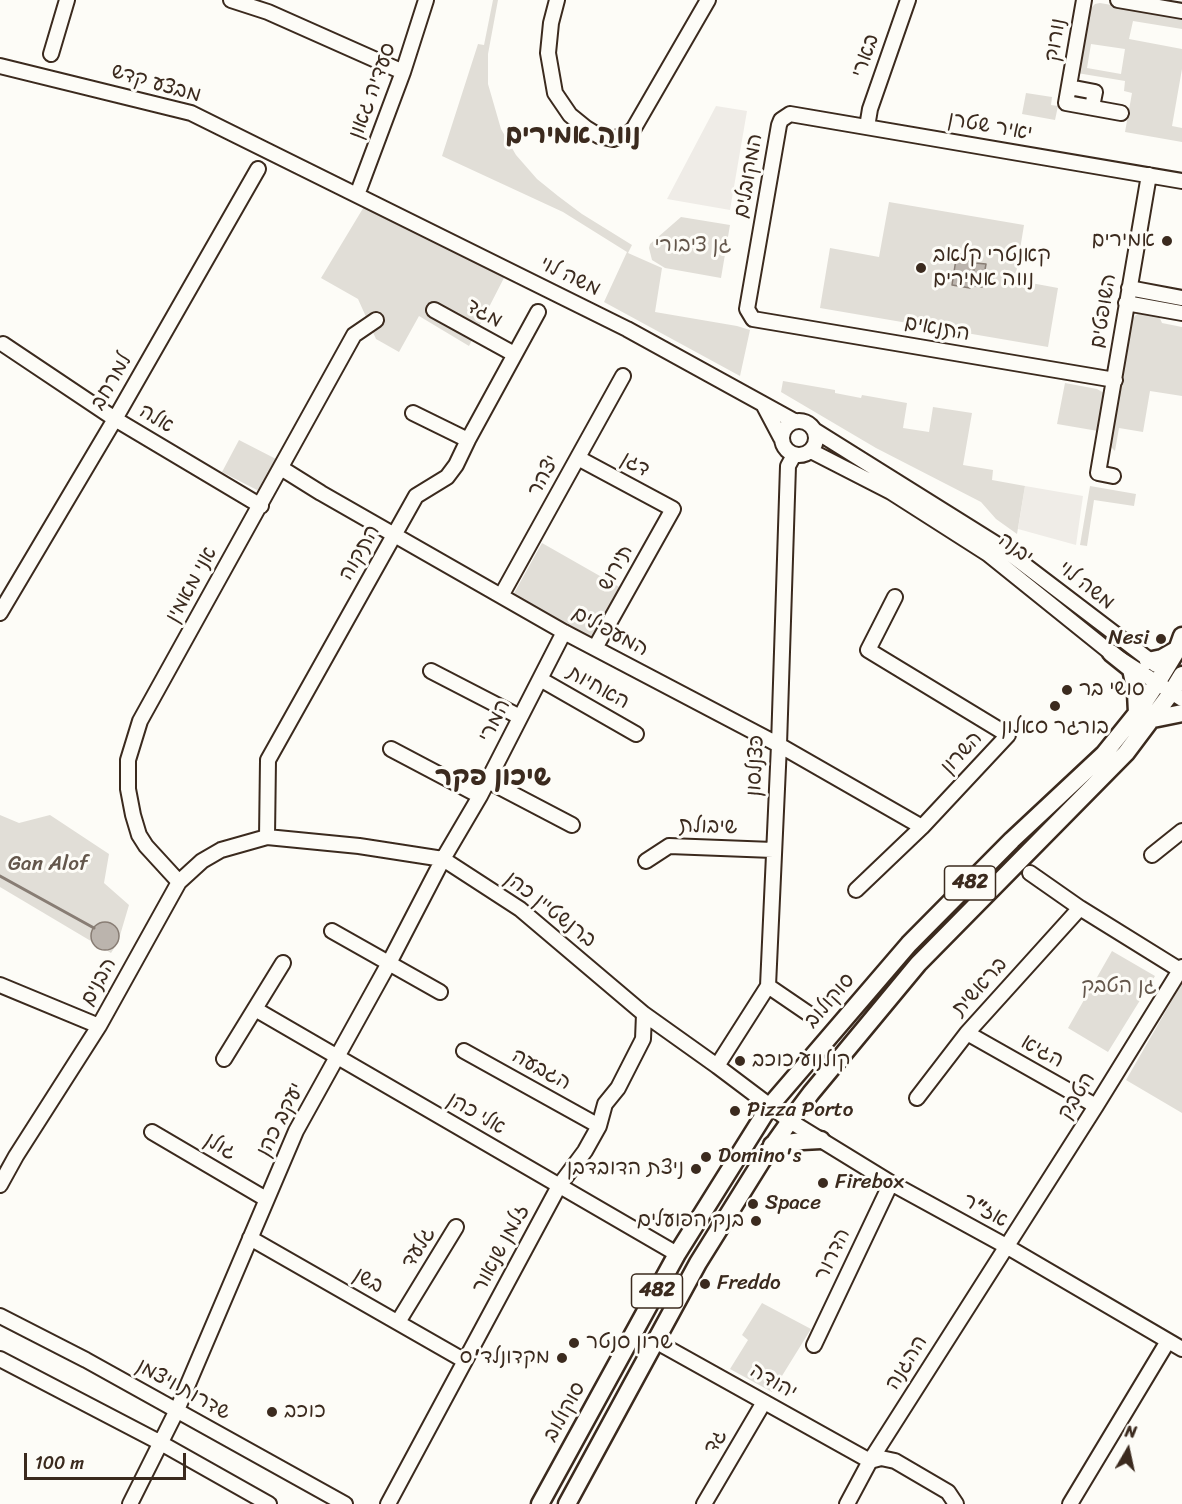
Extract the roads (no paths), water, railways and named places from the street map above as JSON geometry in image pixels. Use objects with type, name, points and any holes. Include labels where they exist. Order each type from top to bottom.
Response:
[{"type":"main road","points":[[1148,661],[1162,658],[1179,643]]},
{"type":"main road","name":"482","points":[[1160,676],[1179,643]]},
{"type":"main road","points":[[1111,653],[1131,669],[1145,716],[1182,713]]},
{"type":"main road","name":"סוקולוב","points":[[567,1504],[698,1263],[772,1145],[811,1093],[918,964],[1126,753],[1145,716],[1160,676]]},
{"type":"main road","name":"סוקולוב","points":[[540,1504],[677,1254],[769,1107],[909,944],[1012,840],[1179,686]]},
{"type":"main road","points":[[772,1145],[821,1140]]},
{"type":"street","points":[[51,54],[67,0]]},
{"type":"street","points":[[231,0],[270,6],[403,72]]},
{"type":"street","name":"סעדיה גאון","points":[[357,195],[403,72],[426,0]]},
{"type":"street","points":[[557,0],[550,24],[548,52],[555,93],[570,115],[586,128],[599,136],[613,139],[629,133],[634,128],[708,0]]},
{"type":"street","name":"בארי","points":[[867,127],[870,109],[908,0]]},
{"type":"street","name":"נורוק","points":[[1084,0],[1066,103],[1121,112]]},
{"type":"street","points":[[1118,0],[1182,11]]},
{"type":"street","name":"מבצע קדש","points":[[0,66],[190,112],[357,195]]},
{"type":"street","name":"יאיר שטרן","points":[[790,114],[1182,181]]},
{"type":"street","name":"המקובלים","points":[[753,319],[747,309],[779,125],[781,120],[790,114]]},
{"type":"street","name":"למרחב","points":[[0,613],[115,419],[258,169]]},
{"type":"street","name":"השופטים","points":[[1109,462],[1115,380],[1149,175]]},
{"type":"street","name":"משה לוי","points":[[357,195],[627,329],[795,421]]},
{"type":"street","points":[[1129,288],[1182,298]]},
{"type":"street","points":[[1126,303],[1182,313]]},
{"type":"street","name":"מגד","points":[[434,310],[514,354]]},
{"type":"street","name":"התקוה","points":[[267,837],[267,760],[416,496],[447,477],[456,465],[538,312]]},
{"type":"street","name":"התנאים","points":[[753,319],[1115,380]]},
{"type":"street","name":"אני מאמין","points":[[179,882],[157,859],[139,835],[128,789],[128,760],[140,721],[354,335],[376,320]]},
{"type":"street","name":"אלה","points":[[3,344],[115,419],[261,506]]},
{"type":"street","name":"יצהר","points":[[501,596],[623,376]]},
{"type":"street","points":[[762,402],[781,438],[784,449],[800,456],[811,451],[816,441],[814,430],[806,422],[795,421],[785,427],[781,438]]},
{"type":"street","points":[[413,413],[468,440]]},
{"type":"street","name":"משה לוי","points":[[814,430],[1001,547],[1148,661],[1160,676]]},
{"type":"street","name":"יבנה","points":[[811,451],[891,492],[988,554],[1111,653],[1179,686]]},
{"type":"street","name":"כצנלסון","points":[[768,986],[788,466],[794,455]]},
{"type":"street","name":"דגן","points":[[578,458],[673,509]]},
{"type":"street","name":"המעפילים","points":[[281,468],[321,494],[564,632],[779,745],[922,827]]},
{"type":"street","name":"תירוש","points":[[595,648],[673,509]]},
{"type":"street","name":"השרון","points":[[856,890],[922,827],[1008,735],[868,650],[895,597]]},
{"type":"street","name":"המרי","points":[[443,859],[480,796],[564,632]]},
{"type":"street","points":[[431,671],[520,717]]},
{"type":"street","name":"האחיות","points":[[540,679],[636,734]]},
{"type":"street","points":[[392,749],[480,796]]},
{"type":"street","points":[[488,780],[572,825]]},
{"type":"street","points":[[1152,855],[1182,831]]},
{"type":"street","name":"הבנים","points":[[0,1185],[99,1026],[179,882],[202,861],[221,850],[267,837]]},
{"type":"street","name":"ברנשטיין כהן","points":[[267,837],[359,846],[443,859],[520,909],[644,1014],[717,1066],[769,1107]]},
{"type":"street","name":"שיבולת","points":[[646,861],[669,846],[773,850]]},
{"type":"street","name":"יעקב כהן","points":[[130,1504],[177,1410],[296,1131],[389,963],[443,859]]},
{"type":"street","points":[[1030,873],[1080,908],[1181,968]]},
{"type":"street","name":"בראשית","points":[[917,1098],[967,1034],[1080,908]]},
{"type":"street","points":[[332,931],[440,992]]},
{"type":"street","points":[[224,1059],[283,963]]},
{"type":"street","name":"הטבק","points":[[1006,1246],[1181,968]]},
{"type":"street","points":[[0,985],[99,1026]]},
{"type":"street","points":[[717,1066],[768,986],[812,1016]]},
{"type":"street","name":"אלי כהן","points":[[255,1009],[677,1254]]},
{"type":"street","name":"זלמן שנאור","points":[[388,1504],[559,1186],[599,1126],[605,1104],[618,1088],[643,1039],[644,1014]]},
{"type":"street","name":"הגיא","points":[[967,1034],[1096,1106]]},
{"type":"street","name":"הגבעה","points":[[464,1051],[599,1126]]},
{"type":"street","name":"אז\"ר","points":[[769,1107],[891,1183],[1177,1344]]},
{"type":"street","name":"גולן","points":[[152,1132],[266,1199]]},
{"type":"street","name":"הדרור","points":[[814,1345],[891,1183]]},
{"type":"street","name":"גלעד","points":[[398,1322],[456,1227]]},
{"type":"street","name":"בשן","points":[[250,1238],[465,1361]]},
{"type":"street","name":"ההגנה","points":[[847,1504],[870,1461],[1006,1246]]},
{"type":"street","name":"שדרות ויצמן","points":[[0,1316],[177,1410],[345,1504]]},
{"type":"street","name":"יהודה","points":[[655,1341],[870,1461]]},
{"type":"street","points":[[1071,1504],[1177,1344]]},
{"type":"street","points":[[0,1359],[159,1442],[269,1504]]},
{"type":"street","name":"גד","points":[[704,1504],[764,1402]]},
{"type":"street","points":[[870,1461],[881,1458],[895,1461],[948,1492],[956,1504]]},
{"type":"waterway","points":[[0,876],[94,928]]},
{"type":"place","name":"אמירים","points":[[1167,241]]},
{"type":"place","name":"קאנטרי קלאב נווה אמירים","points":[[921,268]]},
{"type":"place","name":"Nesi","points":[[1161,639]]},
{"type":"place","name":"סושי בר","points":[[1067,690]]},
{"type":"place","name":"בורגר סאלון","points":[[1055,706]]},
{"type":"place","name":"קולנוע כוכב","points":[[740,1061]]},
{"type":"place","name":"Pizza Porto","points":[[735,1111]]},
{"type":"place","name":"Domino's","points":[[706,1157]]},
{"type":"place","name":"ניצת הדובדבן","points":[[696,1169]]},
{"type":"place","name":"Firebox","points":[[823,1183]]},
{"type":"place","name":"Space","points":[[753,1204]]},
{"type":"place","name":"בנק הפועלים","points":[[756,1221]]},
{"type":"place","name":"Freddo","points":[[705,1284]]},
{"type":"place","name":"שרון סנטר","points":[[574,1343]]},
{"type":"place","name":"מקדונלד'ס","points":[[562,1358]]},
{"type":"place","name":"כוכב","points":[[272,1412]]},
{"type":"district","name":"נווה אמירים","points":[[573,136]]},
{"type":"district","name":"שיכון פקר","points":[[493,778]]},
{"type":"park label","name":"גן ציבורי","points":[[693,246]]},
{"type":"park label","name":"Gan Alof","points":[[48,865]]},
{"type":"park label","name":"גן הטבק","points":[[1119,987]]}]
